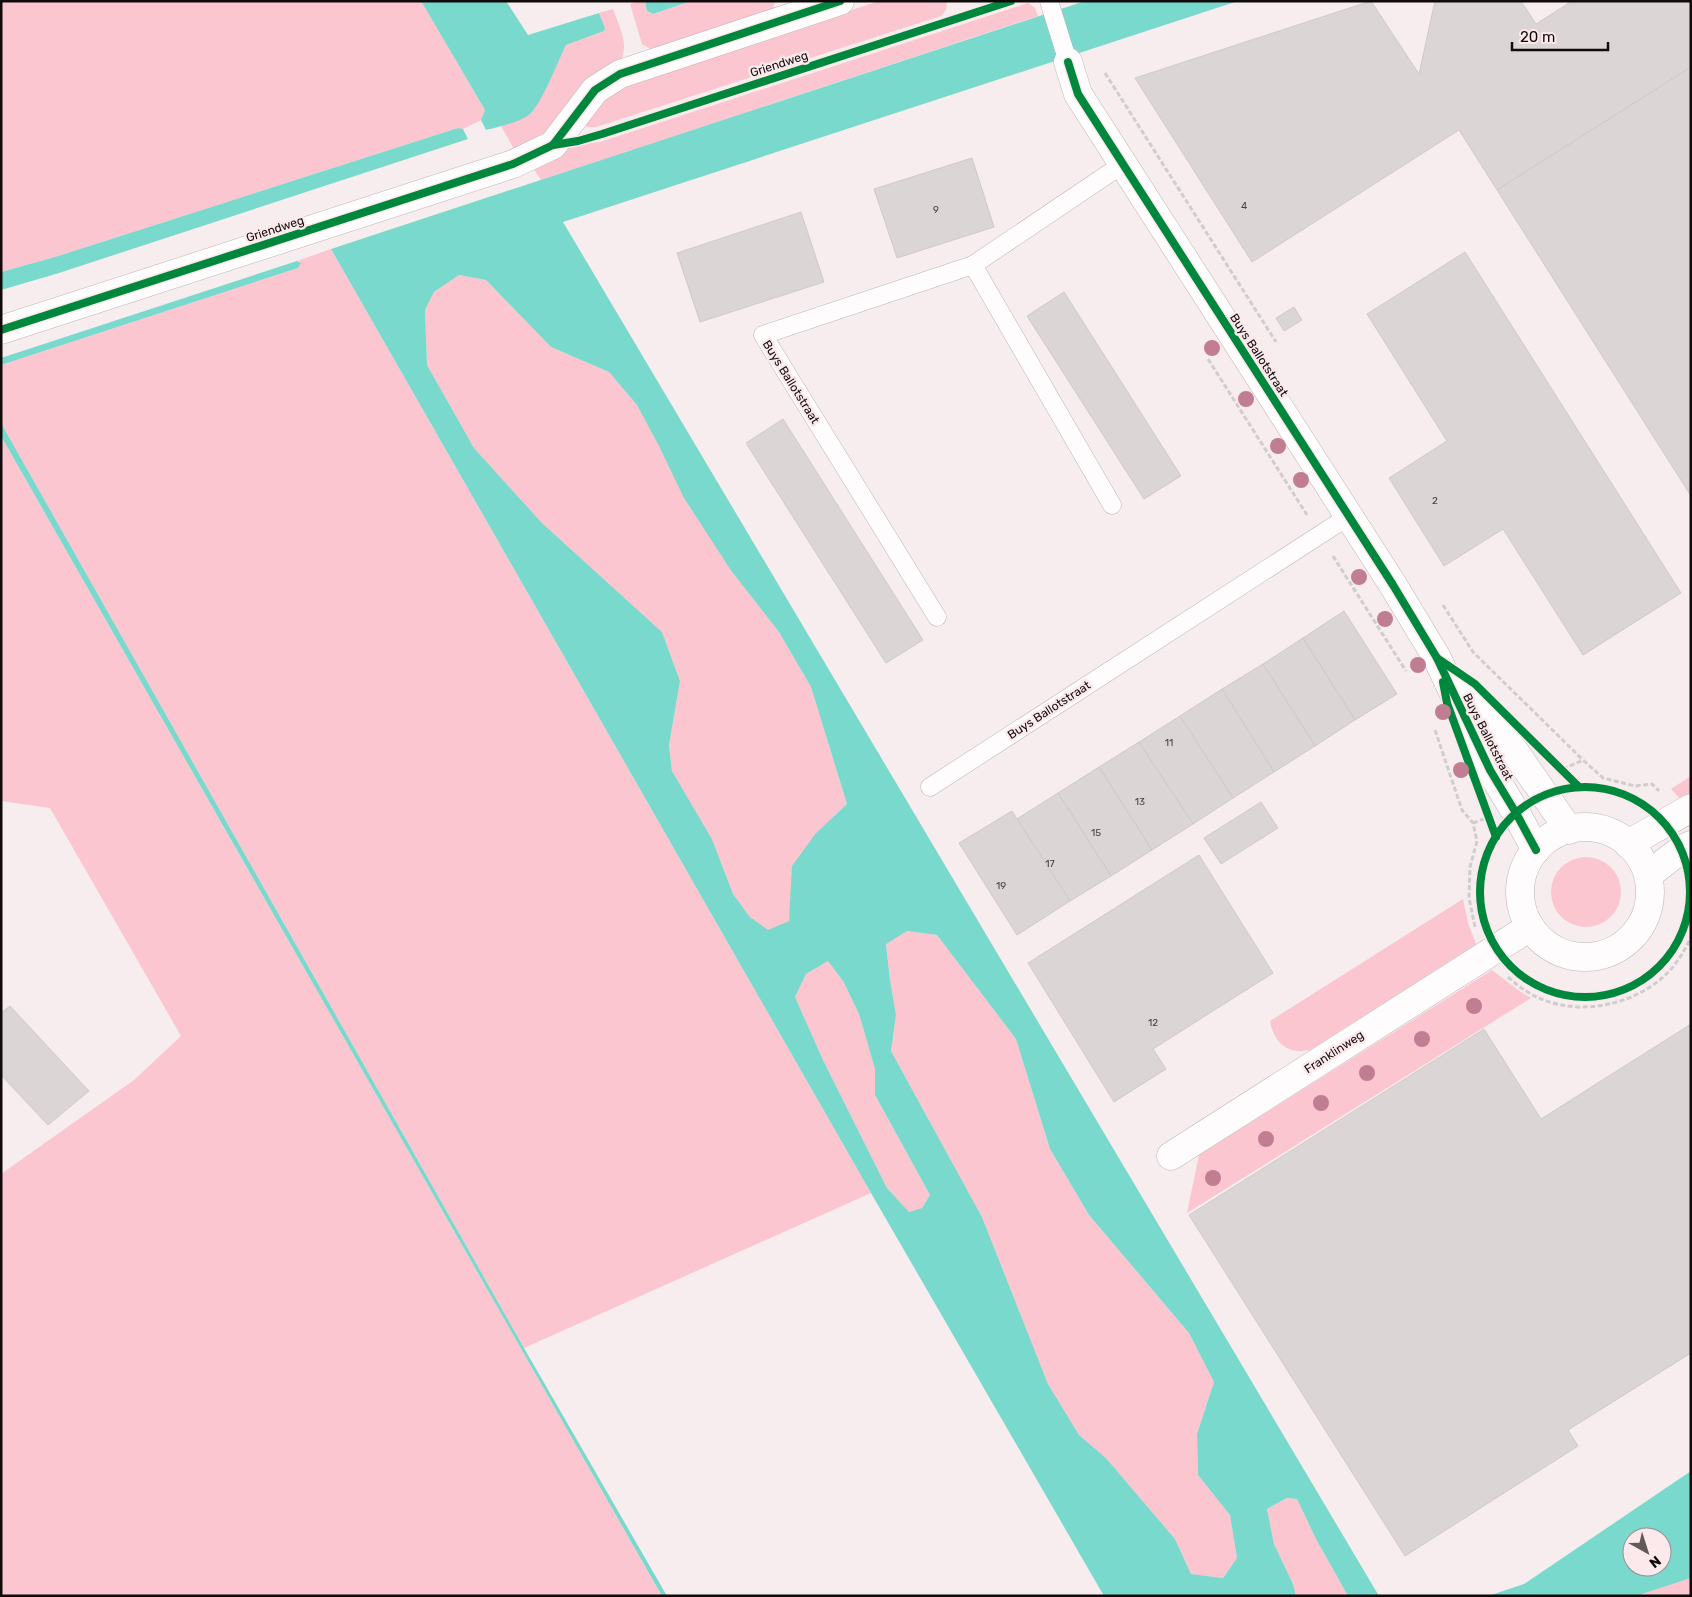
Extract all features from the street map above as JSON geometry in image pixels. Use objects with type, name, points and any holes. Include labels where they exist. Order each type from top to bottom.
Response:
[{"type":"street","name":"Griendweg","points":[[1,330],[513,164],[554,145],[595,90],[620,74],[840,1]]},
{"type":"street","name":"Buys Ballotstraat","points":[[1070,69],[1078,94],[1349,516],[1437,658],[1490,770],[1536,850]]},
{"type":"street","name":"Buys Ballotstraat","points":[[1437,658],[1515,752],[1569,830]]},
{"type":"street","points":[[1628,844],[1686,811]]},
{"type":"street","points":[[1579,828],[1600,829],[1615,835],[1628,844],[1640,858],[1648,875],[1650,898],[1644,920],[1630,939],[1611,952],[1589,957],[1577,957],[1566,954],[1546,944],[1530,927],[1524,915],[1521,902],[1520,888],[1523,874],[1528,861],[1536,850],[1551,838],[1579,828]]},
{"type":"street","points":[[1648,875],[1682,849],[1691,845]]},
{"type":"street","name":"Franklinweg","points":[[1171,1156],[1530,927]]},
{"type":"lane","points":[[1050,6],[1070,69]]},
{"type":"lane","name":"Buys Ballotstraat","points":[[937,617],[763,335],[973,265],[1123,164]]},
{"type":"lane","points":[[973,265],[1112,505]]},
{"type":"lane","name":"Buys Ballotstraat","points":[[930,787],[1349,516]]},
{"type":"path","points":[[1208,359],[1411,679]]},
{"type":"path","points":[[1439,598],[1473,652],[1582,760],[1603,778],[1635,786],[1652,784],[1655,792],[1686,811]]},
{"type":"path","points":[[1433,723],[1462,810],[1473,823],[1477,841],[1470,868],[1469,898],[1475,927],[1488,954],[1501,970],[1524,990],[1551,1002],[1580,1008],[1610,1005],[1639,995],[1663,978],[1683,954],[1691,937]]},
{"type":"path","points":[[1561,770],[1582,760]]},
{"type":"path","points":[[1655,792],[1666,785]]},
{"type":"path","points":[[1473,823],[1489,816]]},
{"type":"shaded area","points":[[1,1],[421,1],[485,110],[481,120],[463,129],[458,128],[55,257],[1,272]]},
{"type":"shaded area","points":[[645,1],[647,11],[653,14],[691,1],[775,1],[773,10],[652,50],[642,44],[630,4]]},
{"type":"shaded area","points":[[879,1],[947,2],[946,10],[941,16],[596,127],[587,127],[582,122],[611,89]]},
{"type":"shaded area","points":[[1028,3],[1035,8],[1038,16],[541,180],[531,165],[564,146],[600,142]]},
{"type":"shaded area","points":[[613,9],[624,42],[623,56],[620,62],[551,133],[517,154],[501,126],[529,115],[536,106],[566,45],[604,31],[605,28],[599,13]]},
{"type":"shaded area","points":[[331,249],[871,1193],[524,1348],[1,423],[1,365],[298,268],[300,261],[297,261]]},
{"type":"shaded area","points":[[459,275],[486,280],[551,347],[609,372],[637,405],[732,572],[779,632],[811,687],[847,804],[816,833],[791,904],[789,921],[768,931],[750,917],[733,894],[712,839],[672,771],[669,745],[680,681],[662,632],[542,523],[474,448],[427,365],[425,310],[434,292]]},
{"type":"shaded area","points":[[1,436],[662,1596],[1,1596],[1,1174],[134,1080],[181,1036],[50,808],[1,801]]},
{"type":"shaded area","points":[[1691,776],[1691,799],[1683,802],[1671,789]]},
{"type":"shaded area","points":[[1586,857],[1599,860],[1611,867],[1618,879],[1621,892],[1618,905],[1611,917],[1599,924],[1586,927],[1573,924],[1561,917],[1554,905],[1551,892],[1554,879],[1561,867],[1573,860]]},
{"type":"shaded area","points":[[1463,899],[1468,923],[1476,944],[1310,1050],[1295,1051],[1289,1049],[1283,1046],[1275,1036],[1270,1021]]},
{"type":"shaded area","points":[[907,931],[937,935],[1016,1039],[1050,1149],[1089,1215],[1189,1333],[1214,1382],[1197,1434],[1198,1475],[1230,1514],[1237,1558],[1223,1578],[1191,1574],[1175,1539],[1106,1458],[1079,1435],[1048,1384],[982,1217],[891,1051],[896,1015],[886,943]]},
{"type":"shaded area","points":[[828,961],[843,981],[859,1014],[875,1069],[875,1095],[930,1195],[922,1208],[909,1212],[887,1188],[823,1060],[795,997],[806,974]]},
{"type":"shaded area","points":[[1492,970],[1531,998],[1187,1213],[1199,1155]]},
{"type":"shaded area","points":[[1287,1498],[1297,1499],[1316,1539],[1348,1596],[1296,1596],[1293,1584],[1274,1544],[1267,1509]]},
{"type":"shaded area","points":[[1691,1578],[1691,1596],[1636,1596]]},
{"type":"water","points":[[421,1],[506,1],[528,35],[599,13],[605,28],[604,31],[566,45],[545,92],[530,114],[515,122],[486,130],[481,120],[485,110]]},
{"type":"water","points":[[645,1],[691,1],[653,14],[647,11]]},
{"type":"water","points":[[1085,1],[1238,1],[563,222],[1379,1596],[1348,1596],[1316,1539],[1297,1499],[1287,1498],[1267,1509],[1274,1544],[1293,1584],[1296,1596],[1104,1596],[871,1193],[331,249]],"holes":[[[459,275],[486,280],[551,347],[609,372],[637,405],[684,498],[732,572],[779,632],[811,687],[847,804],[816,833],[792,866],[789,921],[768,930],[750,917],[733,894],[712,839],[672,771],[669,745],[680,681],[662,632],[542,523],[474,448],[427,365],[425,310],[434,292]],[[907,931],[937,935],[1016,1039],[1050,1149],[1089,1215],[1189,1333],[1214,1382],[1197,1434],[1198,1475],[1230,1515],[1237,1558],[1223,1578],[1191,1574],[1175,1539],[1106,1458],[1079,1435],[1048,1384],[982,1217],[891,1051],[896,1015],[886,944]],[[828,961],[843,981],[859,1014],[875,1069],[875,1095],[930,1195],[922,1208],[909,1212],[887,1188],[823,1060],[795,997],[806,974]]]},
{"type":"water","points":[[458,128],[463,129],[468,139],[59,273],[1,290],[1,272],[55,257]]},
{"type":"water","points":[[297,261],[301,263],[298,268],[1,365],[1,358]]},
{"type":"water","points":[[1,423],[524,1348],[667,1596],[662,1596],[1,436]]},
{"type":"water","points":[[1691,1471],[1691,1578],[1636,1596],[1488,1596],[1524,1584]]},
{"type":"building","points":[[1371,1],[1419,74],[1435,1],[1521,1],[1536,24],[1572,1],[1691,1],[1691,67],[1497,190],[1459,130],[1252,262],[1135,78]]},
{"type":"building","points":[[1691,67],[1691,496],[1497,190]]},
{"type":"building","points":[[972,158],[994,227],[897,258],[874,189]]},
{"type":"building","points":[[801,212],[824,282],[700,322],[677,253]]},
{"type":"building","points":[[1465,252],[1681,593],[1583,655],[1503,529],[1444,566],[1389,478],[1447,441],[1367,314]]},
{"type":"building","points":[[1064,292],[1181,476],[1144,499],[1027,316]]},
{"type":"building","points":[[1294,307],[1302,320],[1284,331],[1276,318]]},
{"type":"building","points":[[783,419],[923,640],[886,663],[746,443]]},
{"type":"building","points":[[1344,611],[1397,694],[1355,720],[1303,638]]},
{"type":"building","points":[[1303,638],[1355,720],[1315,746],[1263,664]]},
{"type":"building","points":[[1263,664],[1315,746],[1274,772],[1222,689]]},
{"type":"building","points":[[1222,689],[1274,772],[1233,798],[1180,716]]},
{"type":"building","points":[[1180,716],[1233,798],[1193,824],[1139,742]]},
{"type":"building","points":[[1139,742],[1193,824],[1152,850],[1099,767]]},
{"type":"building","points":[[1099,767],[1152,850],[1111,876],[1058,793]]},
{"type":"building","points":[[1058,793],[1111,876],[1070,901],[1017,819]]},
{"type":"building","points":[[1261,802],[1278,828],[1221,864],[1204,838]]},
{"type":"building","points":[[1012,811],[1070,901],[1017,935],[959,843]]},
{"type":"building","points":[[1199,855],[1273,973],[1153,1049],[1166,1069],[1114,1102],[1028,963]]},
{"type":"building","points":[[10,1006],[89,1091],[48,1125],[1,1075],[1,1013]]},
{"type":"building","points":[[1691,1024],[1691,1353],[1568,1430],[1578,1446],[1405,1556],[1189,1215],[1484,1029],[1541,1119]]},
{"type":"cycle path","points":[[1,330],[513,164],[553,145],[595,90],[620,74],[840,1]]},
{"type":"cycle path","points":[[553,145],[578,141],[602,134],[1011,1]]},
{"type":"cycle path","points":[[1068,62],[1078,94],[1393,585],[1437,658],[1490,770],[1536,850]]},
{"type":"cycle path","points":[[1437,658],[1475,684],[1579,787]]},
{"type":"cycle path","points":[[1443,682],[1447,703],[1496,837]]},
{"type":"cycle path","points":[[1575,787],[1595,787],[1616,791],[1635,799],[1652,811],[1666,825],[1678,842],[1686,861],[1690,892],[1686,923],[1678,942],[1666,959],[1652,973],[1635,985],[1616,993],[1595,997],[1575,997],[1554,993],[1535,985],[1518,973],[1504,959],[1492,942],[1484,923],[1480,902],[1480,882],[1484,861],[1492,842],[1504,825],[1518,811],[1535,799],[1554,791],[1575,787]]}]
